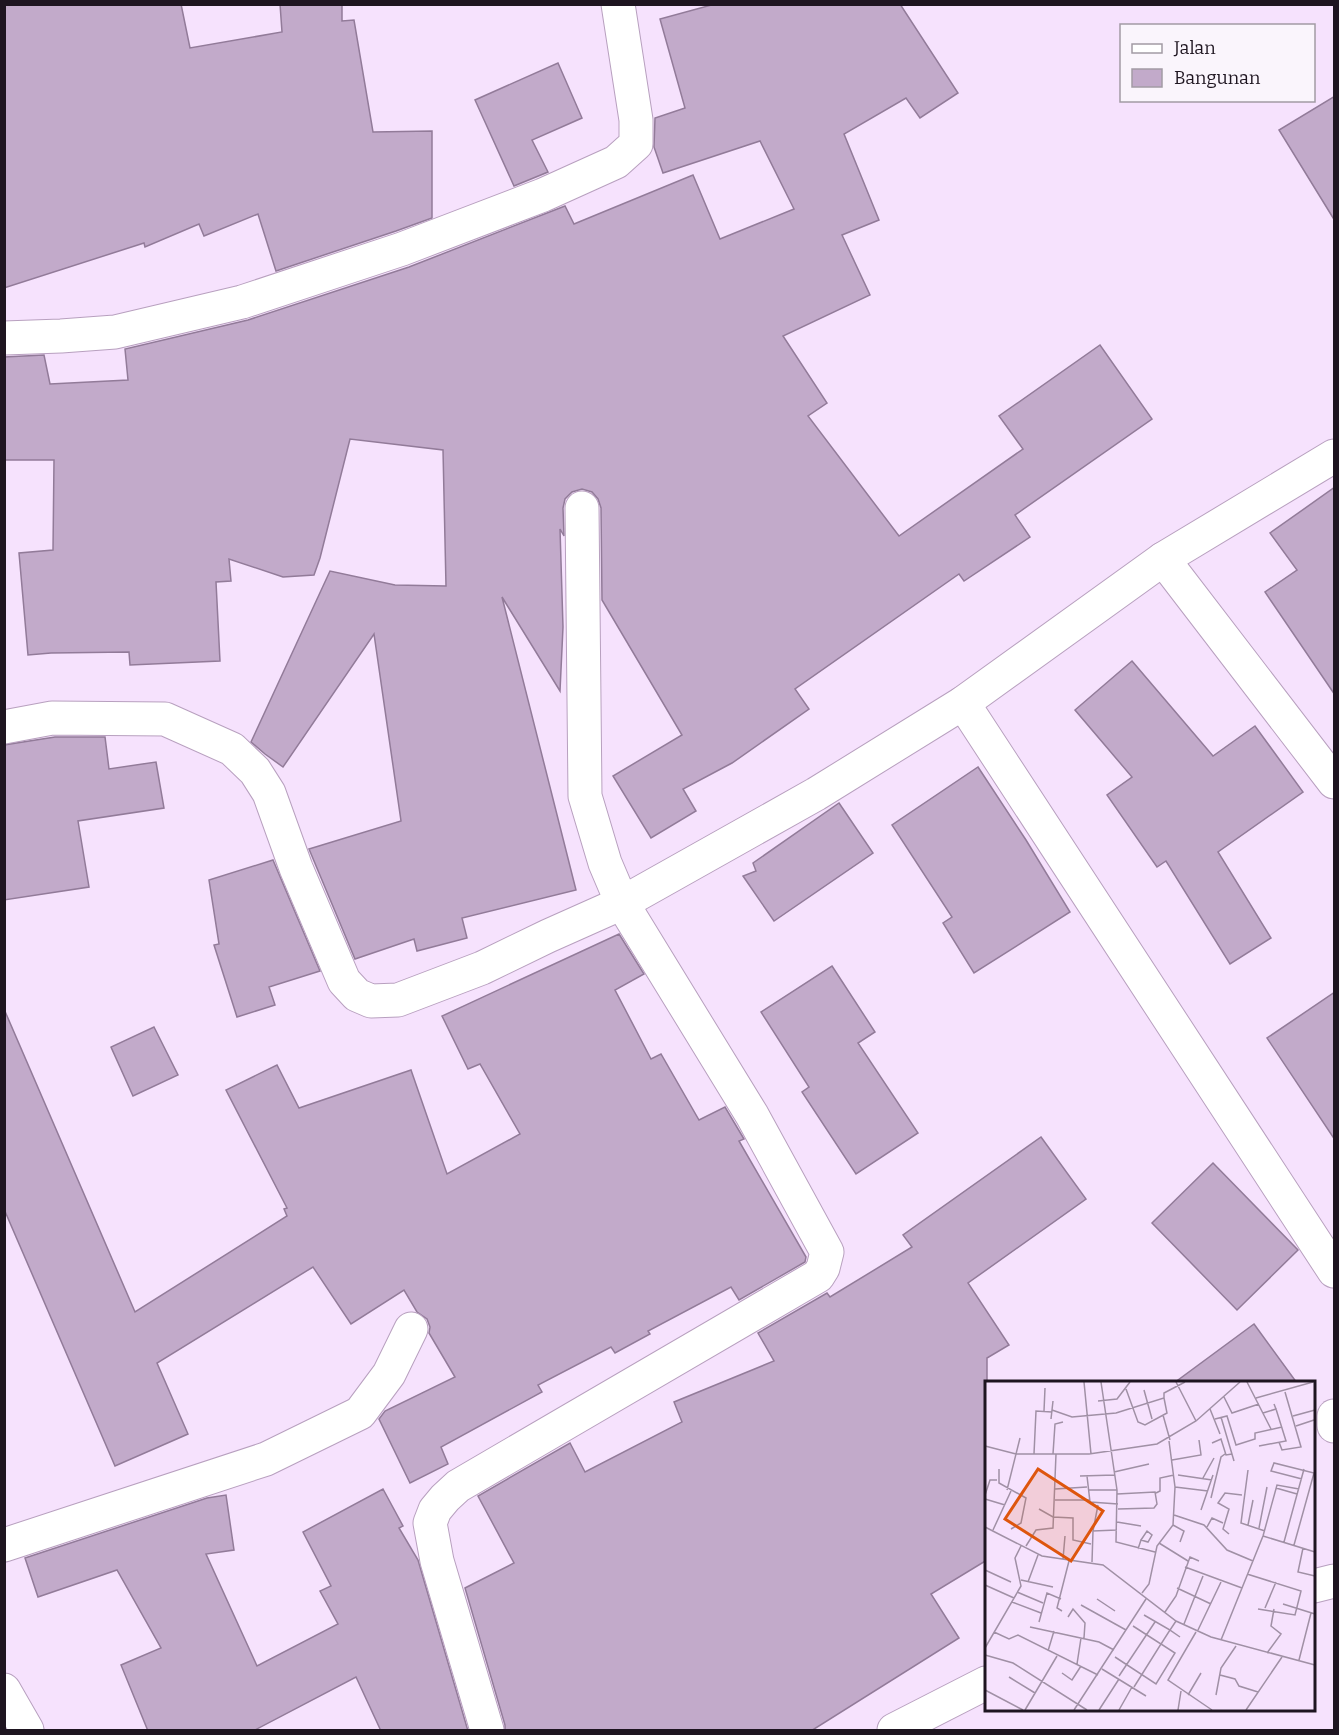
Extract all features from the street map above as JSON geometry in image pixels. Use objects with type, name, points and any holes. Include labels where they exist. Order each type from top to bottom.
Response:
[{"type":"main road","points":[[4,338],[115,332],[242,302],[402,249],[543,195],[616,162],[636,144],[636,120],[618,4]]},
{"type":"main road","points":[[4,727],[52,718],[165,719],[232,748],[255,771],[268,793],[296,868],[344,981],[357,995],[371,1001],[398,1000],[472,972],[622,903],[816,794],[963,703],[1163,559],[1335,456]]},
{"type":"main road","points":[[487,1731],[437,1561],[430,1523],[435,1510],[458,1486],[818,1276],[826,1260],[827,1252],[752,1115],[622,903],[605,863],[585,796],[582,508]]},
{"type":"main road","points":[[1163,559],[1335,782]]},
{"type":"main road","points":[[963,703],[1335,1272]]},
{"type":"main road","points":[[4,1545],[266,1460],[360,1413],[389,1374],[411,1329]]},
{"type":"main road","points":[[1335,1416],[1335,1426]]},
{"type":"main road","points":[[1315,1586],[1335,1581]]},
{"type":"main road","points":[[894,1731],[985,1684]]},
{"type":"main road","points":[[4,1690],[27,1731]]},
{"type":"building","points":[[4,4],[181,4],[190,48],[282,32],[280,4],[342,4],[342,21],[354,20],[373,132],[432,131],[432,218],[276,271],[258,214],[204,236],[199,224],[145,247],[144,243],[4,288]]},
{"type":"building","points":[[715,4],[900,4],[958,93],[920,118],[906,98],[844,134],[879,220],[842,235],[870,295],[783,336],[827,403],[808,416],[899,536],[1023,449],[999,416],[1100,345],[1152,419],[1015,515],[1030,537],[964,581],[959,574],[795,689],[809,709],[732,763],[683,789],[696,811],[651,838],[613,776],[682,735],[602,600],[601,508],[598,499],[592,492],[582,489],[572,492],[565,499],[563,508],[564,536],[560,529],[563,627],[560,691],[502,597],[576,890],[462,918],[467,938],[417,951],[414,939],[355,959],[309,849],[401,821],[374,634],[283,767],[251,742],[330,571],[395,585],[446,586],[443,450],[350,439],[314,575],[283,577],[229,559],[231,581],[216,582],[220,661],[130,665],[129,652],[28,655],[19,553],[53,550],[54,460],[4,460],[4,357],[44,355],[50,384],[128,380],[125,349],[248,320],[409,267],[565,206],[574,224],[693,175],[720,239],[794,209],[760,141],[663,173],[654,147],[655,118],[685,108],[660,19]]},
{"type":"building","points":[[558,63],[582,118],[532,140],[548,172],[514,186],[475,100]]},
{"type":"building","points":[[1335,96],[1335,221],[1279,130]]},
{"type":"building","points":[[1335,487],[1335,695],[1265,592],[1297,570],[1270,533]]},
{"type":"building","points":[[1132,661],[1213,756],[1255,726],[1303,792],[1218,852],[1271,938],[1230,964],[1166,861],[1157,867],[1107,795],[1132,777],[1075,710]]},
{"type":"building","points":[[55,737],[105,737],[109,769],[156,762],[164,808],[78,821],[89,887],[4,900],[4,745]]},
{"type":"building","points":[[978,767],[1070,912],[974,973],[943,923],[952,917],[892,825]]},
{"type":"building","points":[[839,803],[873,853],[774,921],[743,876],[756,871],[753,863]]},
{"type":"building","points":[[273,860],[320,971],[269,987],[275,1005],[237,1017],[214,945],[219,944],[209,880]]},
{"type":"building","points":[[619,934],[644,974],[615,990],[651,1059],[661,1054],[699,1120],[725,1107],[744,1139],[739,1141],[806,1257],[805,1262],[739,1300],[731,1287],[648,1331],[650,1334],[615,1353],[611,1347],[538,1385],[542,1392],[441,1447],[448,1464],[410,1483],[379,1419],[385,1411],[455,1377],[429,1333],[430,1327],[427,1319],[417,1312],[404,1290],[351,1324],[313,1267],[157,1363],[188,1434],[115,1466],[4,1209],[4,1009],[135,1312],[287,1216],[284,1209],[287,1208],[226,1090],[277,1065],[299,1108],[411,1070],[447,1174],[520,1134],[480,1064],[468,1069],[442,1016]]},
{"type":"building","points":[[832,966],[875,1032],[858,1043],[918,1133],[856,1174],[802,1092],[809,1087],[761,1012]]},
{"type":"building","points":[[1335,992],[1335,1140],[1267,1038]]},
{"type":"building","points":[[154,1027],[178,1075],[133,1096],[111,1047]]},
{"type":"building","points":[[1041,1137],[1086,1199],[968,1283],[1009,1345],[987,1358],[985,1561],[931,1594],[959,1638],[811,1731],[505,1731],[465,1588],[514,1563],[478,1496],[570,1443],[585,1472],[682,1422],[674,1402],[774,1361],[758,1333],[827,1293],[830,1297],[912,1247],[903,1235]]},
{"type":"building","points":[[1213,1163],[1298,1250],[1237,1310],[1152,1223]]},
{"type":"building","points":[[1254,1324],[1296,1381],[1177,1381]]},
{"type":"building","points":[[383,1489],[403,1526],[399,1528],[418,1560],[468,1731],[381,1731],[356,1677],[253,1731],[148,1731],[121,1665],[161,1648],[117,1570],[38,1597],[25,1558],[207,1498],[226,1495],[234,1550],[206,1554],[257,1666],[338,1624],[320,1591],[331,1586],[303,1532]]}]
